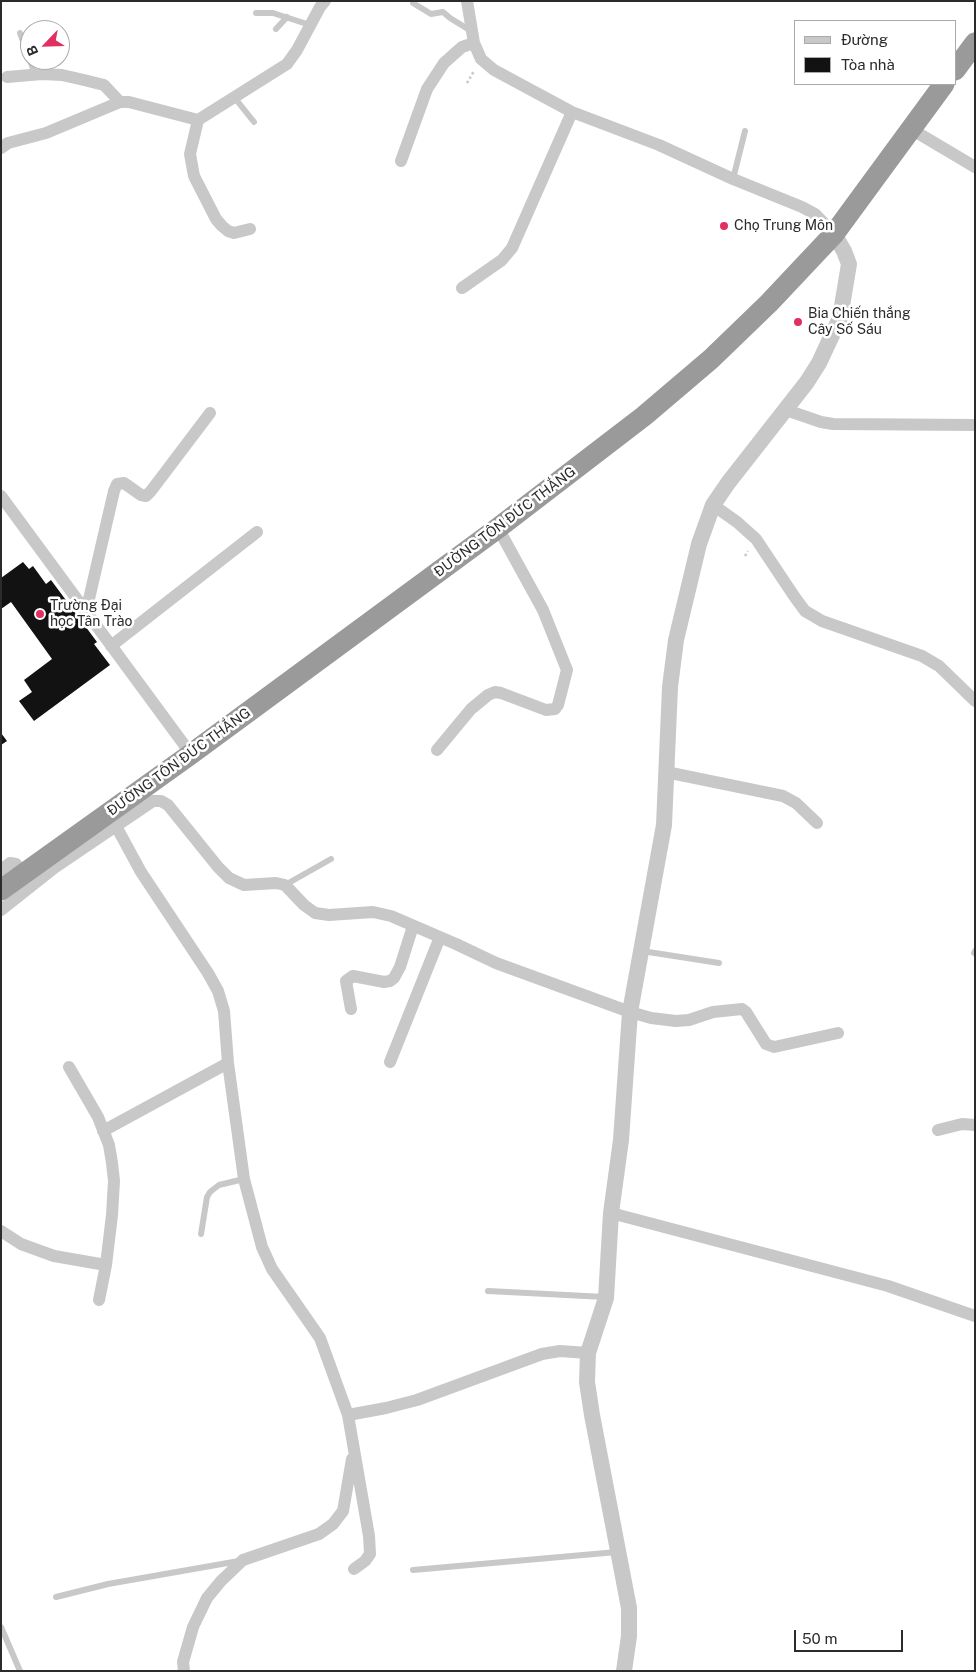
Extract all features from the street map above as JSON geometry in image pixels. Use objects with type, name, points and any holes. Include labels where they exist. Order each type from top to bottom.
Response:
[{"type":"highway","points":[[956,69],[975,43]]},
{"type":"highway","name":"ĐƯỜNG TÔN ĐỨC THẮNG","points":[[1,890],[27,880],[191,754],[498,528],[644,416],[711,360],[769,304],[834,234],[943,85]]},
{"type":"street","points":[[250,229],[234,233],[222,226],[216,219],[194,176],[190,154],[198,120],[287,64],[325,1]]},
{"type":"street","points":[[467,1],[473,38],[481,59],[494,70],[572,112],[660,145],[815,214],[834,234],[844,251],[848,264],[840,318],[819,362],[807,382],[728,483],[714,505],[699,544],[676,640],[670,687],[664,825],[630,1012],[621,1140],[611,1213],[606,1298],[588,1353],[587,1382],[590,1407],[629,1608],[629,1636],[624,1671]]},
{"type":"street","points":[[401,162],[427,88],[444,63],[473,38]]},
{"type":"street","points":[[6,77],[35,74],[62,76],[104,85],[120,102]]},
{"type":"street","points":[[1,148],[8,143],[46,133],[120,102],[129,102],[198,120]]},
{"type":"street","points":[[462,288],[502,260],[512,248],[572,112]]},
{"type":"street","points":[[911,129],[975,167]]},
{"type":"street","points":[[786,410],[821,422],[834,424],[975,425]]},
{"type":"street","points":[[86,612],[117,484],[124,483],[141,495],[146,496],[152,492],[210,413]]},
{"type":"street","points":[[1,496],[191,754]]},
{"type":"street","points":[[714,505],[756,539],[805,611],[822,621],[922,656],[939,666],[975,701]]},
{"type":"street","points":[[437,750],[471,709],[488,695],[495,692],[546,710],[555,709],[558,705],[567,670],[543,610],[498,528]]},
{"type":"street","points":[[111,646],[257,532]]},
{"type":"street","points":[[666,772],[783,796],[796,802],[817,823]]},
{"type":"street","points":[[1,910],[27,880],[116,826],[153,801],[161,801],[168,805],[229,878],[244,884],[276,883],[285,885],[304,905],[315,913],[328,915],[373,912],[392,916],[496,963],[651,1018],[676,1021],[689,1020],[712,1012],[742,1009],[746,1012],[766,1044],[774,1047],[838,1033]]},
{"type":"street","points":[[116,826],[141,872],[218,991],[224,1011],[228,1063],[244,1179],[262,1247],[272,1269],[320,1338],[348,1415],[369,1536],[370,1554],[365,1561],[354,1569]]},
{"type":"street","points":[[1,870],[10,863],[16,864],[27,880]]},
{"type":"street","points":[[351,1009],[346,981],[353,976],[384,982],[394,978],[400,967],[413,926]]},
{"type":"street","points":[[390,1062],[440,937]]},
{"type":"street","points":[[103,1131],[228,1063]]},
{"type":"street","points":[[69,1067],[98,1117],[109,1145],[114,1180],[106,1265],[99,1300]]},
{"type":"street","points":[[938,1130],[962,1124],[975,1125]]},
{"type":"street","points":[[611,1213],[888,1286],[975,1316]]},
{"type":"street","points":[[1,1231],[21,1244],[54,1256],[106,1265]]},
{"type":"street","points":[[348,1415],[417,1400],[542,1354],[560,1351],[588,1353]]},
{"type":"street","points":[[184,1671],[183,1662],[193,1627],[206,1598],[221,1581],[243,1560],[319,1534],[334,1524],[343,1511],[353,1452]]},
{"type":"lane","points":[[413,3],[431,14],[443,12],[473,38]]},
{"type":"lane","points":[[256,13],[273,13],[310,25]]},
{"type":"lane","points":[[276,29],[287,17]]},
{"type":"lane","points":[[34,70],[35,74]]},
{"type":"lane","points":[[234,97],[254,122]]},
{"type":"lane","points":[[733,179],[745,131]]},
{"type":"lane","points":[[285,885],[331,860]]},
{"type":"lane","points":[[641,951],[719,963]]},
{"type":"lane","points":[[201,1234],[207,1197],[210,1192],[219,1184],[244,1179]]},
{"type":"lane","points":[[488,1291],[606,1298]]},
{"type":"lane","points":[[413,1570],[618,1552]]},
{"type":"lane","points":[[56,1597],[108,1584],[243,1560]]},
{"type":"lane","points":[[1,1627],[20,1671]]},
{"type":"building","points":[[23,562],[29,569],[33,566],[46,584],[51,580],[97,642],[94,644],[110,665],[34,721],[19,701],[32,692],[24,680],[52,659],[11,602],[1,609],[1,578]]},
{"type":"building","points":[[1,733],[7,741],[1,745]]},
{"type":"place","name":"Chọ Trung Môn","points":[[724,226]]},
{"type":"place","name":"Bia Chiến thắng Cây Số Sáu","points":[[798,322]]},
{"type":"place","name":"Trường Đại học Tân Trào","points":[[40,614]]}]
